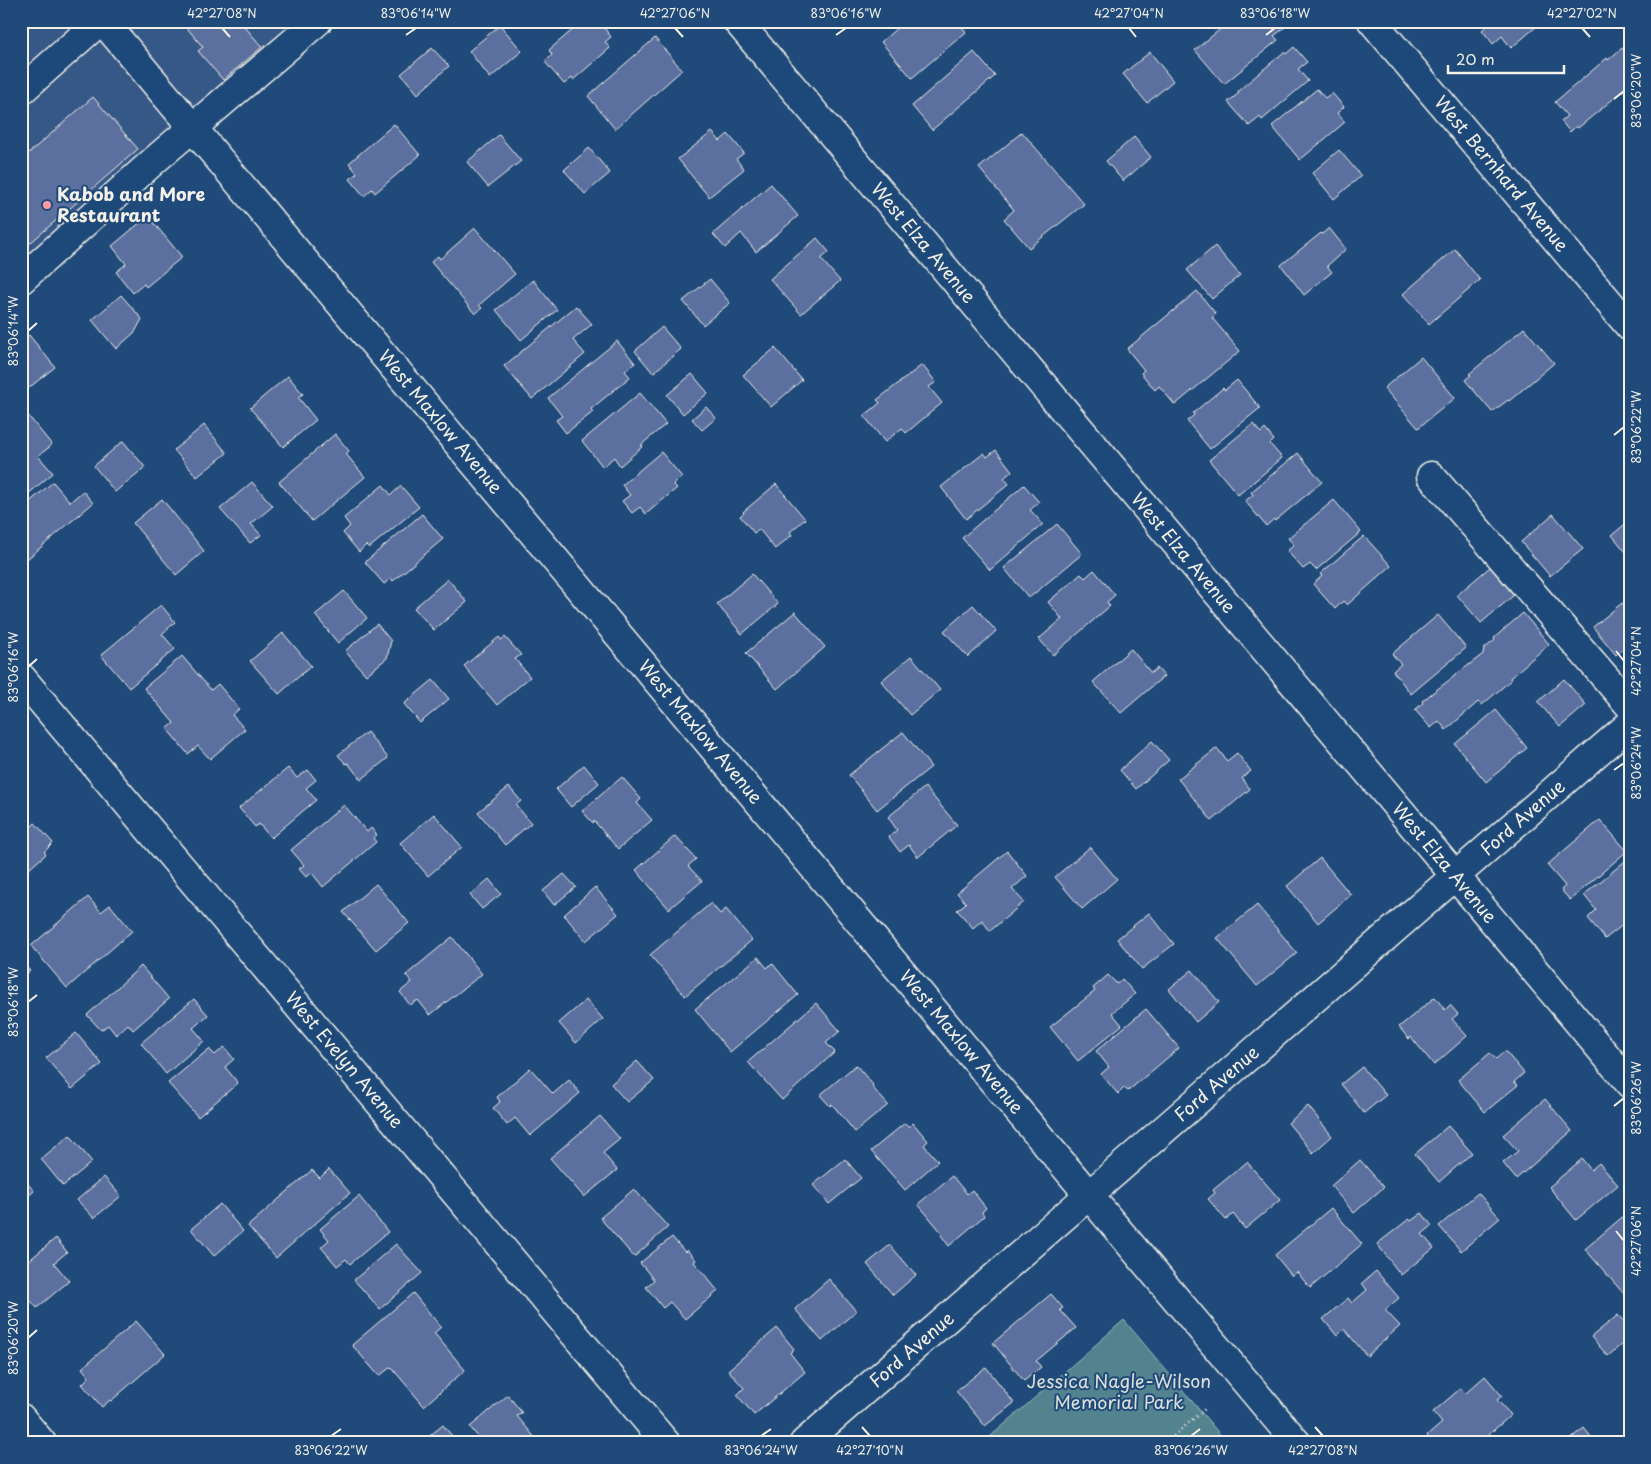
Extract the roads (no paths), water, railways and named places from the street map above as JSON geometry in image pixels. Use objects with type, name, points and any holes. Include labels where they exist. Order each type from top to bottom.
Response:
[{"type":"street","points":[[21,91],[102,21]]},
{"type":"street","name":"West Maxlow Avenue","points":[[102,21],[1297,1443]]},
{"type":"street","points":[[21,280],[193,128],[318,21]]},
{"type":"street","name":"West Elza Avenue","points":[[737,21],[1630,1084]]},
{"type":"street","name":"West Bernhard Avenue","points":[[1372,21],[1630,327]]},
{"type":"street","points":[[1431,476],[1630,706]]},
{"type":"street","name":"West Evelyn Avenue","points":[[21,677],[666,1443]]},
{"type":"street","name":"Ford Avenue","points":[[804,1443],[1630,724]]},
{"type":"street","points":[[21,1418],[42,1443]]},
{"type":"place","name":"Kabob and More Restaurant","points":[[47,205]]},
{"type":"park label","name":"Jessica Nagle-Wilson Memorial Park","points":[[1119,1392]]}]
